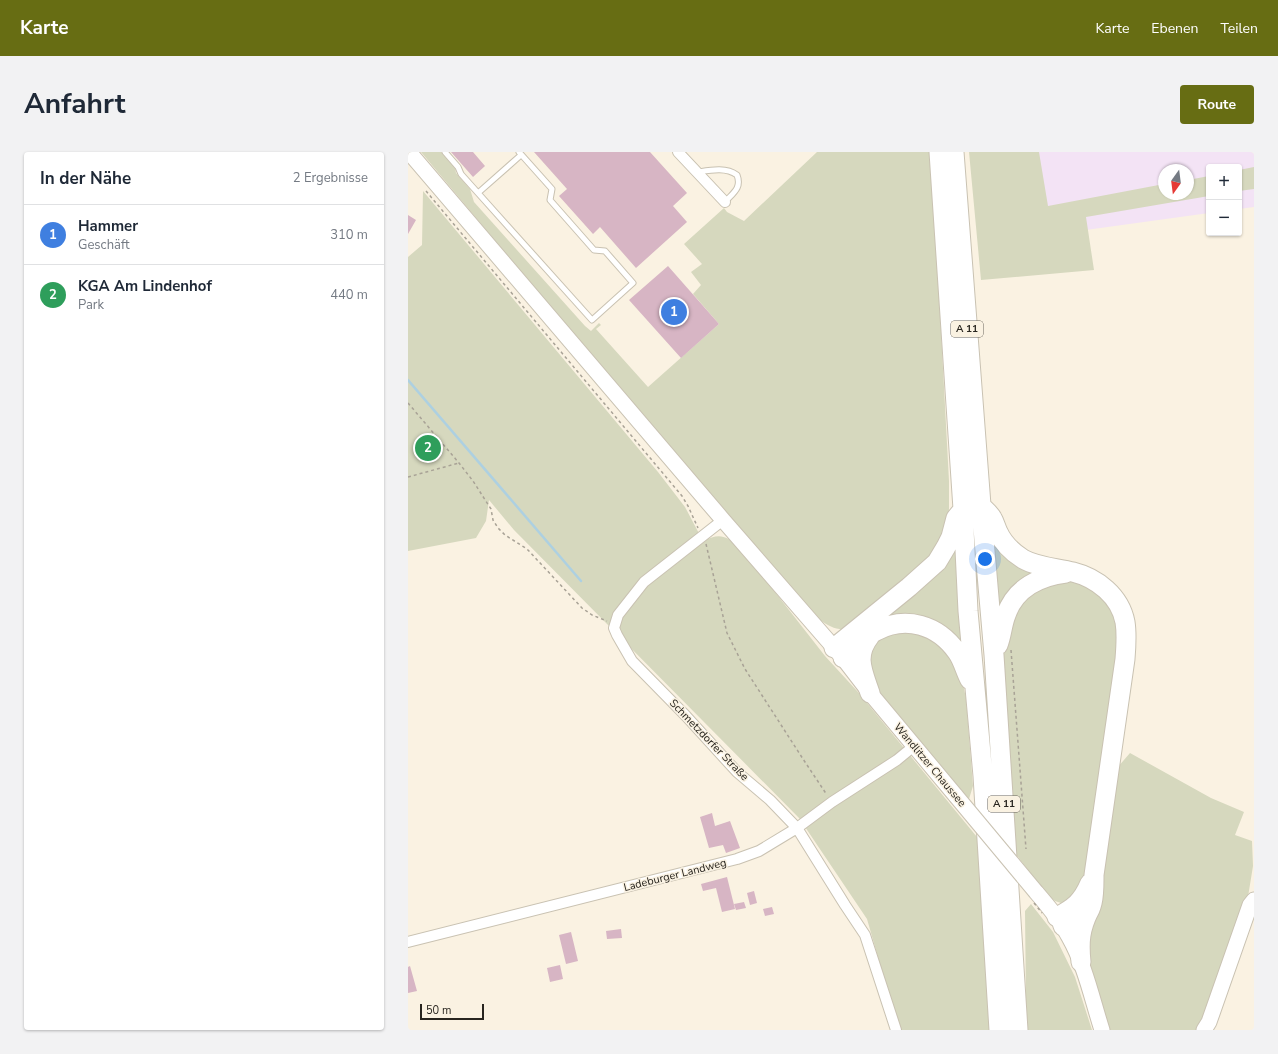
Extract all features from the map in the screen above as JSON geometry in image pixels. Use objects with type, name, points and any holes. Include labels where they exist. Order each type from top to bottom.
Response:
[{"type":"highway","name":"A 11","points":[[940,152],[972,507],[994,655],[1018,1030]]},
{"type":"highway","name":"A 11","points":[[954,152],[972,507],[968,611],[983,776],[999,1030]]},
{"type":"highway","points":[[838,653],[936,562],[951,537],[956,518],[972,507],[992,518],[997,532],[1003,542],[1014,553],[1035,564],[1074,572],[1092,579],[1105,588],[1114,599],[1124,622],[1126,640],[1125,659],[1094,875],[1094,892],[1089,911],[1081,930],[1081,962]]},
{"type":"highway","points":[[994,655],[1000,640],[1006,612],[1019,593],[1028,585],[1041,578],[1074,572]]},
{"type":"highway","points":[[838,653],[886,626],[899,623],[916,623],[930,628],[945,637],[958,653],[969,679],[976,689]]},
{"type":"highway","points":[[870,693],[861,669],[860,661],[864,645],[872,633]]},
{"type":"highway","points":[[1060,922],[1082,899],[1094,875]]},
{"type":"highway","points":[[1060,922],[1078,921],[1089,911]]},
{"type":"main road","name":"Wandlitzer Chaussee","points":[[409,152],[838,653],[1060,922],[1070,938],[1081,962],[1102,1030]]},
{"type":"main road","points":[[1204,1030],[1248,912],[1254,900]]},
{"type":"street","points":[[678,152],[726,202]]},
{"type":"street","points":[[615,623],[618,615],[644,582],[723,520]]},
{"type":"street","name":"Schmetzdorfer Straße","points":[[615,623],[614,628],[617,635],[632,661],[686,716],[737,772],[770,800],[797,828],[865,935],[896,1030]]},
{"type":"street","name":"Ladeburger Landweg","points":[[408,942],[737,859],[759,851],[797,828],[832,802],[897,760],[914,746]]},
{"type":"lane","points":[[445,152],[458,167],[461,174],[478,193],[592,320],[633,283],[604,251],[594,250],[550,200],[552,189],[520,153],[478,193]]},
{"type":"lane","points":[[698,172],[729,170],[737,175],[739,181],[738,187],[726,202]]},
{"type":"path","points":[[422,186],[682,496],[705,542],[726,633],[745,669],[832,802]]},
{"type":"path","points":[[408,403],[473,481],[491,510],[493,520],[498,528],[505,535],[527,549],[582,608],[592,615],[615,623]]},
{"type":"path","points":[[408,477],[459,463]]},
{"type":"path","points":[[1011,646],[1026,849]]},
{"type":"shaded area","points":[[1022,152],[1254,152],[1254,207],[1242,209],[1242,164],[1206,164],[1206,213],[1035,237]]},
{"type":"green space","points":[[421,152],[441,152],[455,167],[456,173],[470,189],[474,202],[585,326],[591,331],[599,323],[601,325],[596,329],[648,387],[719,324],[693,294],[701,285],[691,272],[702,264],[684,244],[724,208],[727,212],[744,221],[817,152],[930,152],[949,481],[949,509],[945,538],[934,558],[846,629],[832,627],[820,620],[724,510],[691,475]]},
{"type":"green space","points":[[969,152],[1039,152],[1048,206],[1158,185],[1158,200],[1186,200],[1086,217],[1094,270],[981,280]]},
{"type":"green space","points":[[1254,167],[1254,189],[1242,191],[1242,169]]},
{"type":"green space","points":[[1206,177],[1206,197],[1194,199],[1194,179]]},
{"type":"green space","points":[[423,191],[658,472],[685,507],[703,541],[713,537],[722,536],[730,539],[739,546],[825,656],[858,692],[977,837],[991,1030],[899,1030],[867,919],[799,818],[514,530],[489,500],[486,521],[476,538],[408,551],[408,257],[422,245]]},
{"type":"green space","points":[[992,536],[1048,571],[998,619]]},
{"type":"green space","points":[[957,538],[967,653],[949,635],[873,623]]},
{"type":"green space","points":[[1064,578],[1089,585],[1113,611],[1120,640],[1084,882],[1067,902],[1061,903],[1055,901],[1047,895],[1015,853],[1003,644],[1022,596]]},
{"type":"green space","points":[[906,629],[942,641],[962,680],[966,698],[973,786],[969,799],[891,710],[869,674],[866,661],[880,635]]},
{"type":"green space","points":[[1130,753],[1211,798],[1244,812],[1235,835],[1252,841],[1253,866],[1247,903],[1200,1030],[1108,1030],[1091,974],[1086,942],[1117,768]]},
{"type":"green space","points":[[1031,904],[1053,932],[1075,977],[1092,1030],[1028,1030],[1026,1004],[1025,911]]},
{"type":"building","points":[[451,152],[473,152],[485,166],[473,177]]},
{"type":"building","points":[[534,152],[650,152],[687,193],[673,206],[687,222],[636,268],[600,227],[593,234],[559,196],[567,189]]},
{"type":"building","points":[[408,215],[416,220],[408,234]]},
{"type":"building","points":[[668,266],[719,324],[681,358],[629,300]]},
{"type":"building","points":[[712,813],[715,826],[730,821],[740,848],[726,853],[723,845],[709,848],[700,817]]},
{"type":"building","points":[[727,877],[735,909],[722,912],[716,888],[703,891],[701,884]]},
{"type":"building","points":[[754,891],[757,903],[750,905],[747,893]]},
{"type":"building","points":[[744,902],[746,908],[736,910],[734,904]]},
{"type":"building","points":[[772,907],[774,914],[765,916],[763,909]]},
{"type":"building","points":[[621,929],[622,938],[607,939],[606,931]]},
{"type":"building","points":[[571,932],[578,961],[566,964],[559,935]]},
{"type":"building","points":[[560,965],[563,979],[550,982],[547,968]]},
{"type":"building","points":[[410,966],[417,991],[408,993],[408,967]]},
{"type":"waterway","points":[[408,380],[581,581]]},
{"type":"place","name":"Hammer","points":[[674,312]]},
{"type":"place","name":"KGA Am Lindenhof","points":[[428,448]]}]
